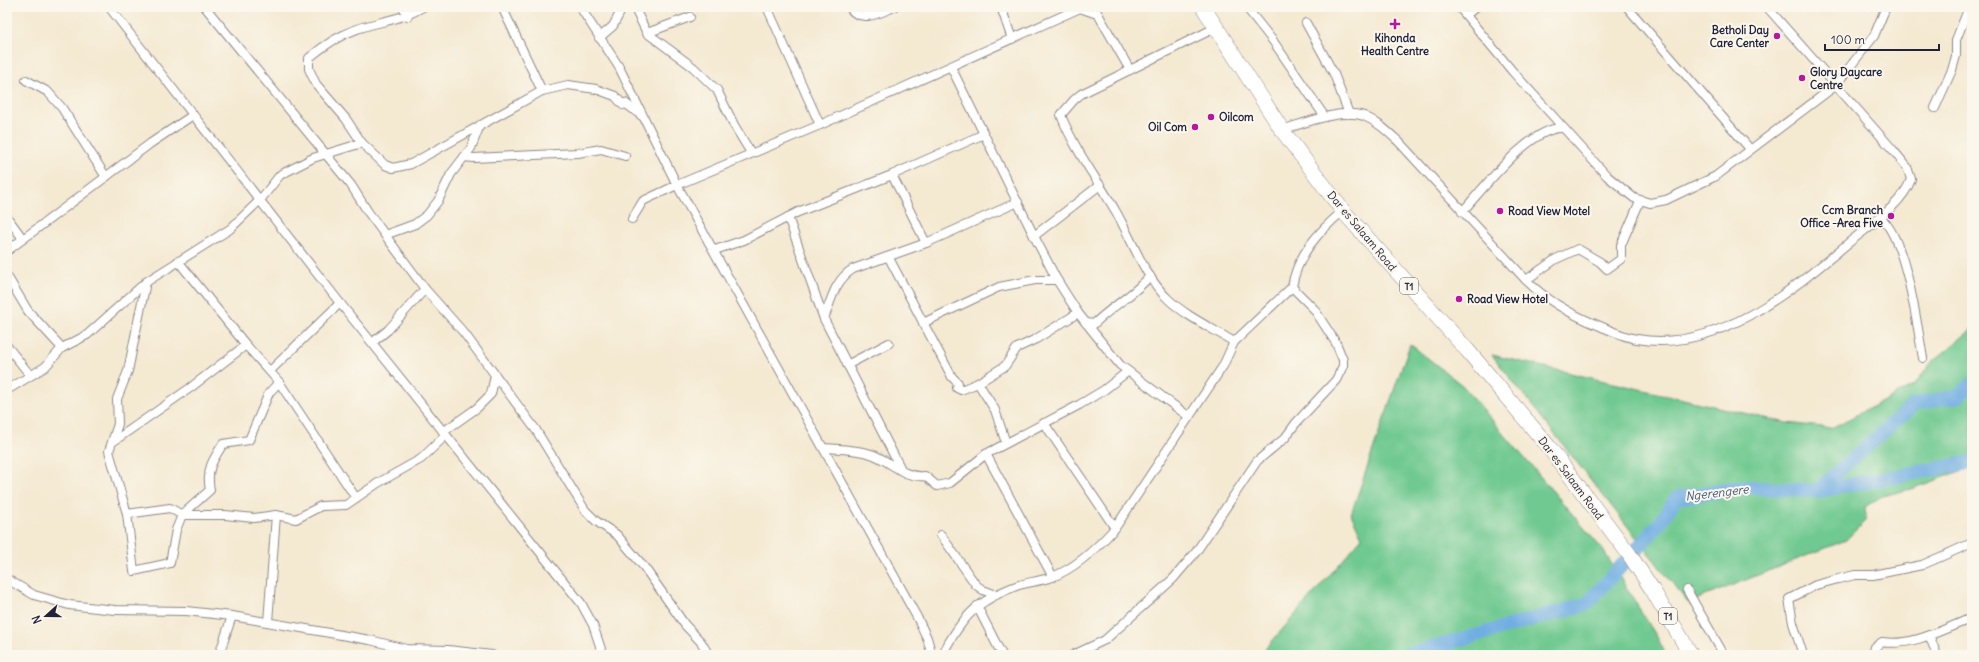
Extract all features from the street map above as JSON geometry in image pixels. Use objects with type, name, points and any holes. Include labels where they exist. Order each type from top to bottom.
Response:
[{"type":"highway","name":"Dar es Salaam Road","points":[[1203,7],[1215,28],[1282,130],[1343,210],[1468,351],[1534,429],[1629,554],[1691,655]]},
{"type":"street","points":[[109,7],[261,199],[340,303],[373,342],[444,434],[581,603],[593,625],[602,655]]},
{"type":"street","points":[[205,7],[351,185],[385,235],[425,289],[464,333],[536,430],[585,510],[596,521],[617,535],[644,567],[685,625],[701,642],[709,655]]},
{"type":"street","points":[[403,7],[408,16]]},
{"type":"street","points":[[423,7],[408,16],[355,30],[319,50],[309,58],[309,70],[316,84],[346,119],[362,143],[386,165],[394,168],[411,164],[542,91],[568,85],[596,89],[616,96],[623,105],[625,103],[644,117]]},
{"type":"street","points":[[502,7],[542,91]]},
{"type":"street","points":[[580,7],[619,67],[677,185],[715,250],[757,331],[824,448],[918,619],[927,638],[932,655]]},
{"type":"street","points":[[599,38],[613,26],[623,7]]},
{"type":"street","points":[[634,7],[647,33],[694,67],[717,90],[734,125],[751,153]]},
{"type":"street","points":[[767,7],[820,125]]},
{"type":"street","points":[[849,7],[855,14],[864,17],[876,15],[894,7]]},
{"type":"street","points":[[1001,7],[1012,39]]},
{"type":"street","points":[[1246,7],[1278,47],[1325,117]]},
{"type":"street","points":[[1459,7],[1562,128],[1618,187],[1640,201],[1650,203],[1658,202],[1689,190],[1716,176],[1836,86],[1874,36],[1886,7]]},
{"type":"street","points":[[1466,15],[1476,7]]},
{"type":"street","points":[[1627,7],[1750,149]]},
{"type":"street","points":[[1282,130],[1325,117],[1356,114],[1368,118],[1385,130],[1416,160],[1462,212],[1537,291],[1565,311],[1615,333],[1645,340],[1681,339],[1713,331],[1740,320],[1780,297],[1881,218],[1911,182],[1911,175],[1893,150],[1767,7]]},
{"type":"street","points":[[1935,108],[1952,70],[1956,56],[1956,40],[1969,7]]},
{"type":"street","points":[[632,219],[643,202],[677,185],[820,125],[1080,8],[1096,10],[1130,70]]},
{"type":"street","points":[[647,33],[690,17]]},
{"type":"street","points":[[1306,23],[1334,74],[1349,114]]},
{"type":"street","points":[[1215,28],[1081,94],[1061,115],[1069,133],[1100,185],[1150,276],[1163,294],[1178,307],[1234,342]]},
{"type":"street","points":[[951,67],[1034,236],[1057,280],[1078,313],[1112,357],[1127,372],[1188,416]]},
{"type":"street","points":[[26,80],[48,92],[62,108],[106,177]]},
{"type":"street","points":[[7,251],[106,177],[193,115]]},
{"type":"street","points":[[385,235],[415,224],[427,215],[438,201],[451,174],[471,148],[480,125]]},
{"type":"street","points":[[1462,212],[1506,162],[1548,130],[1562,128]]},
{"type":"street","points":[[715,250],[744,240],[788,217],[892,175],[984,134]]},
{"type":"street","points":[[7,390],[45,367],[62,348],[87,335],[146,282],[230,229],[261,199],[280,175],[302,163],[362,143]]},
{"type":"street","points":[[464,157],[474,158],[578,153],[601,149],[625,156]]},
{"type":"street","points":[[892,175],[926,243]]},
{"type":"street","points":[[1034,236],[1100,185]]},
{"type":"street","points":[[1526,280],[1556,259],[1578,249],[1600,262],[1607,269],[1621,260],[1621,245],[1640,201]]},
{"type":"street","points":[[824,319],[834,292],[843,276],[853,269],[889,258],[926,243],[1018,202]]},
{"type":"street","points":[[942,655],[962,620],[977,606],[996,594],[1020,585],[1053,577],[1078,562],[1099,546],[1115,528],[1188,416],[1223,366],[1234,342],[1292,287],[1294,276],[1311,242],[1343,210]]},
{"type":"street","points":[[7,217],[23,239]]},
{"type":"street","points":[[788,217],[824,319],[902,472]]},
{"type":"street","points":[[1881,218],[1888,224],[1900,251],[1914,307],[1923,358]]},
{"type":"street","points":[[889,258],[952,377],[958,383],[957,388],[961,390],[978,383],[1005,366],[1017,348],[1036,339],[1078,313]]},
{"type":"street","points":[[178,261],[246,345],[279,382],[356,498]]},
{"type":"street","points":[[7,276],[28,311],[62,348]]},
{"type":"street","points":[[1086,323],[1094,324],[1112,307],[1139,289],[1150,276]]},
{"type":"street","points":[[923,323],[999,287],[1035,280],[1057,280]]},
{"type":"street","points":[[146,282],[128,371],[117,399],[118,424],[114,441],[109,451],[127,514],[134,571],[170,563],[176,530],[182,515],[210,490],[207,476],[214,457],[223,444],[249,440],[269,393],[279,382]]},
{"type":"street","points":[[1073,655],[1105,640],[1173,579],[1196,552],[1257,461],[1281,442],[1309,408],[1336,380],[1343,366],[1340,351],[1314,309],[1292,287]]},
{"type":"street","points":[[373,342],[388,330],[425,289]]},
{"type":"street","points":[[270,371],[340,303]]},
{"type":"street","points":[[847,365],[889,343]]},
{"type":"street","points":[[114,441],[190,388],[246,345]]},
{"type":"street","points":[[7,346],[30,375]]},
{"type":"street","points":[[824,448],[870,454],[902,472],[912,476],[925,476],[937,486],[950,483],[986,454],[1104,390],[1127,372]]},
{"type":"street","points":[[127,514],[170,508],[182,515],[224,515],[254,518],[276,515],[296,519],[321,506],[346,505],[421,459],[444,434],[477,408],[491,394],[495,375]]},
{"type":"street","points":[[978,383],[995,410],[1006,443]]},
{"type":"street","points":[[1044,423],[1115,528]]},
{"type":"street","points":[[986,454],[1053,577]]},
{"type":"street","points":[[268,622],[276,515]]},
{"type":"street","points":[[941,535],[976,585],[982,590],[996,594]]},
{"type":"street","points":[[1803,655],[1793,622],[1789,599],[1816,585],[1838,579],[1855,575],[1873,575],[1922,565],[1972,543]]},
{"type":"street","points":[[7,579],[34,595],[68,605],[115,610],[186,611],[232,616],[370,640],[406,652],[448,650],[492,655]]},
{"type":"street","points":[[1687,590],[1724,655]]},
{"type":"street","points":[[977,606],[1002,655]]},
{"type":"street","points":[[220,655],[232,616]]},
{"type":"street","points":[[1873,655],[1875,647],[1882,642],[1896,645],[1928,635],[1972,618]]},
{"type":"street","points":[[1928,635],[1936,655]]},
{"type":"green space","points":[[1972,329],[1972,467],[1911,489],[1882,496],[1865,507],[1866,520],[1846,540],[1688,603],[1492,355],[1787,423],[1831,428],[1915,385],[1931,363]]},
{"type":"green space","points":[[1410,344],[1463,386],[1603,550],[1657,637],[1666,655],[1260,655],[1362,538],[1351,514]]},
{"type":"waterway","name":"Ngerengere","points":[[1407,655],[1587,604],[1660,523],[1676,498],[1746,487],[1816,491],[1915,404],[1959,396],[1972,383]]},
{"type":"waterway","points":[[1817,491],[1972,462]]},
{"type":"place","name":"Kihonda Health Centre","points":[[1395,24]]},
{"type":"place","name":"Betholi Day Care Center","points":[[1777,36]]},
{"type":"place","name":"Glory Daycare Centre","points":[[1802,78]]},
{"type":"place","name":"Oilcom","points":[[1211,117]]},
{"type":"place","name":"Oil Com","points":[[1195,127]]},
{"type":"place","name":"Road View Motel","points":[[1500,211]]},
{"type":"place","name":"Ccm Branch Office -Area Five","points":[[1891,216]]},
{"type":"place","name":"Road View Hotel","points":[[1459,299]]}]
